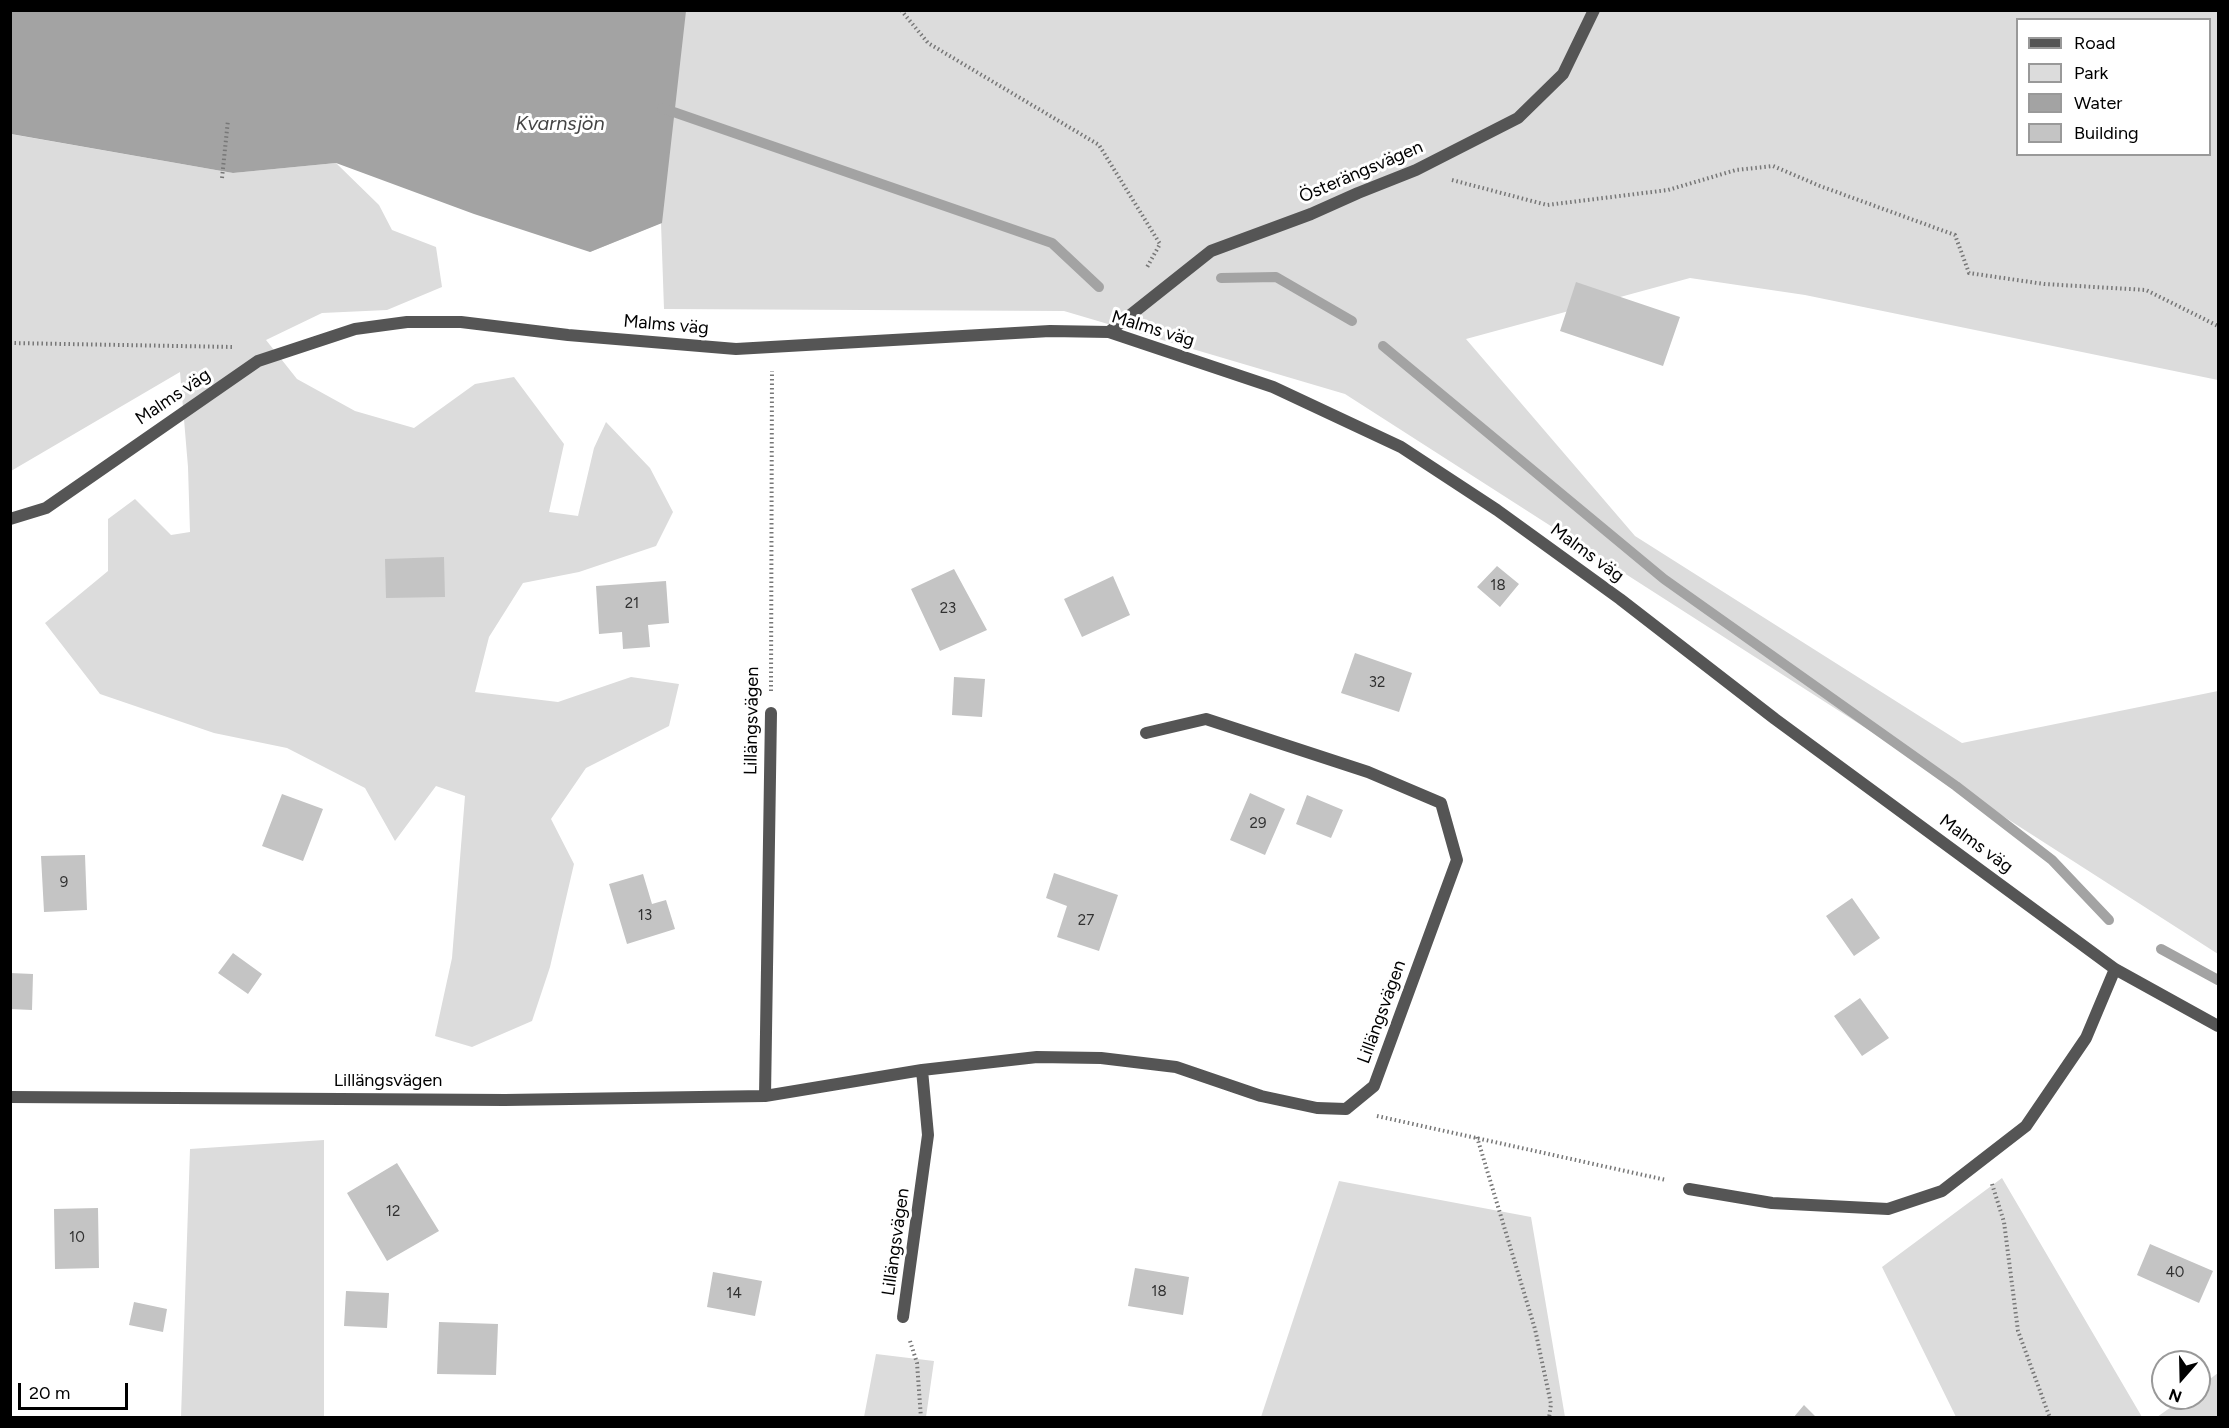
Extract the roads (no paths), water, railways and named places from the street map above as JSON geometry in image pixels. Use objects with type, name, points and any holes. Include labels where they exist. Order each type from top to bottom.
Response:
[{"type":"street","name":"Österängsvägen","points":[[1109,332],[1211,251],[1311,214],[1416,170],[1518,118],[1563,74],[1594,10]]},
{"type":"street","name":"Malms väg","points":[[10,519],[46,508],[258,361],[356,329],[407,322],[461,322],[568,335],[736,349],[1050,331],[1109,332],[1273,387],[1401,447],[1497,510],[1620,599],[1775,719],[2115,969],[2218,1026]]},
{"type":"street","name":"Lillängsvägen","points":[[765,1096],[771,713]]},
{"type":"street","name":"Lillängsvägen","points":[[10,1097],[505,1100],[765,1096],[922,1070],[1037,1057],[1101,1058],[1176,1067],[1261,1096],[1317,1108],[1346,1109],[1374,1086],[1457,860],[1441,803],[1368,772],[1206,719],[1146,733]]},
{"type":"street","points":[[1689,1189],[1772,1203],[1888,1209],[1942,1191],[2026,1126],[2086,1038],[2115,969]]},
{"type":"street","name":"Lillängsvägen","points":[[903,1317],[928,1135],[922,1070]]},
{"type":"water","name":"Kvarnsjön","points":[[10,11],[686,11],[662,223],[590,252],[474,214],[336,163],[233,173],[11,134]]},
{"type":"waterway","points":[[662,108],[1052,243],[1099,287]]},
{"type":"waterway","points":[[1221,278],[1276,277],[1352,321]]},
{"type":"waterway","points":[[1383,346],[1664,579],[1956,786],[2052,860],[2109,920]]},
{"type":"waterway","points":[[2161,949],[2218,980]]}]
